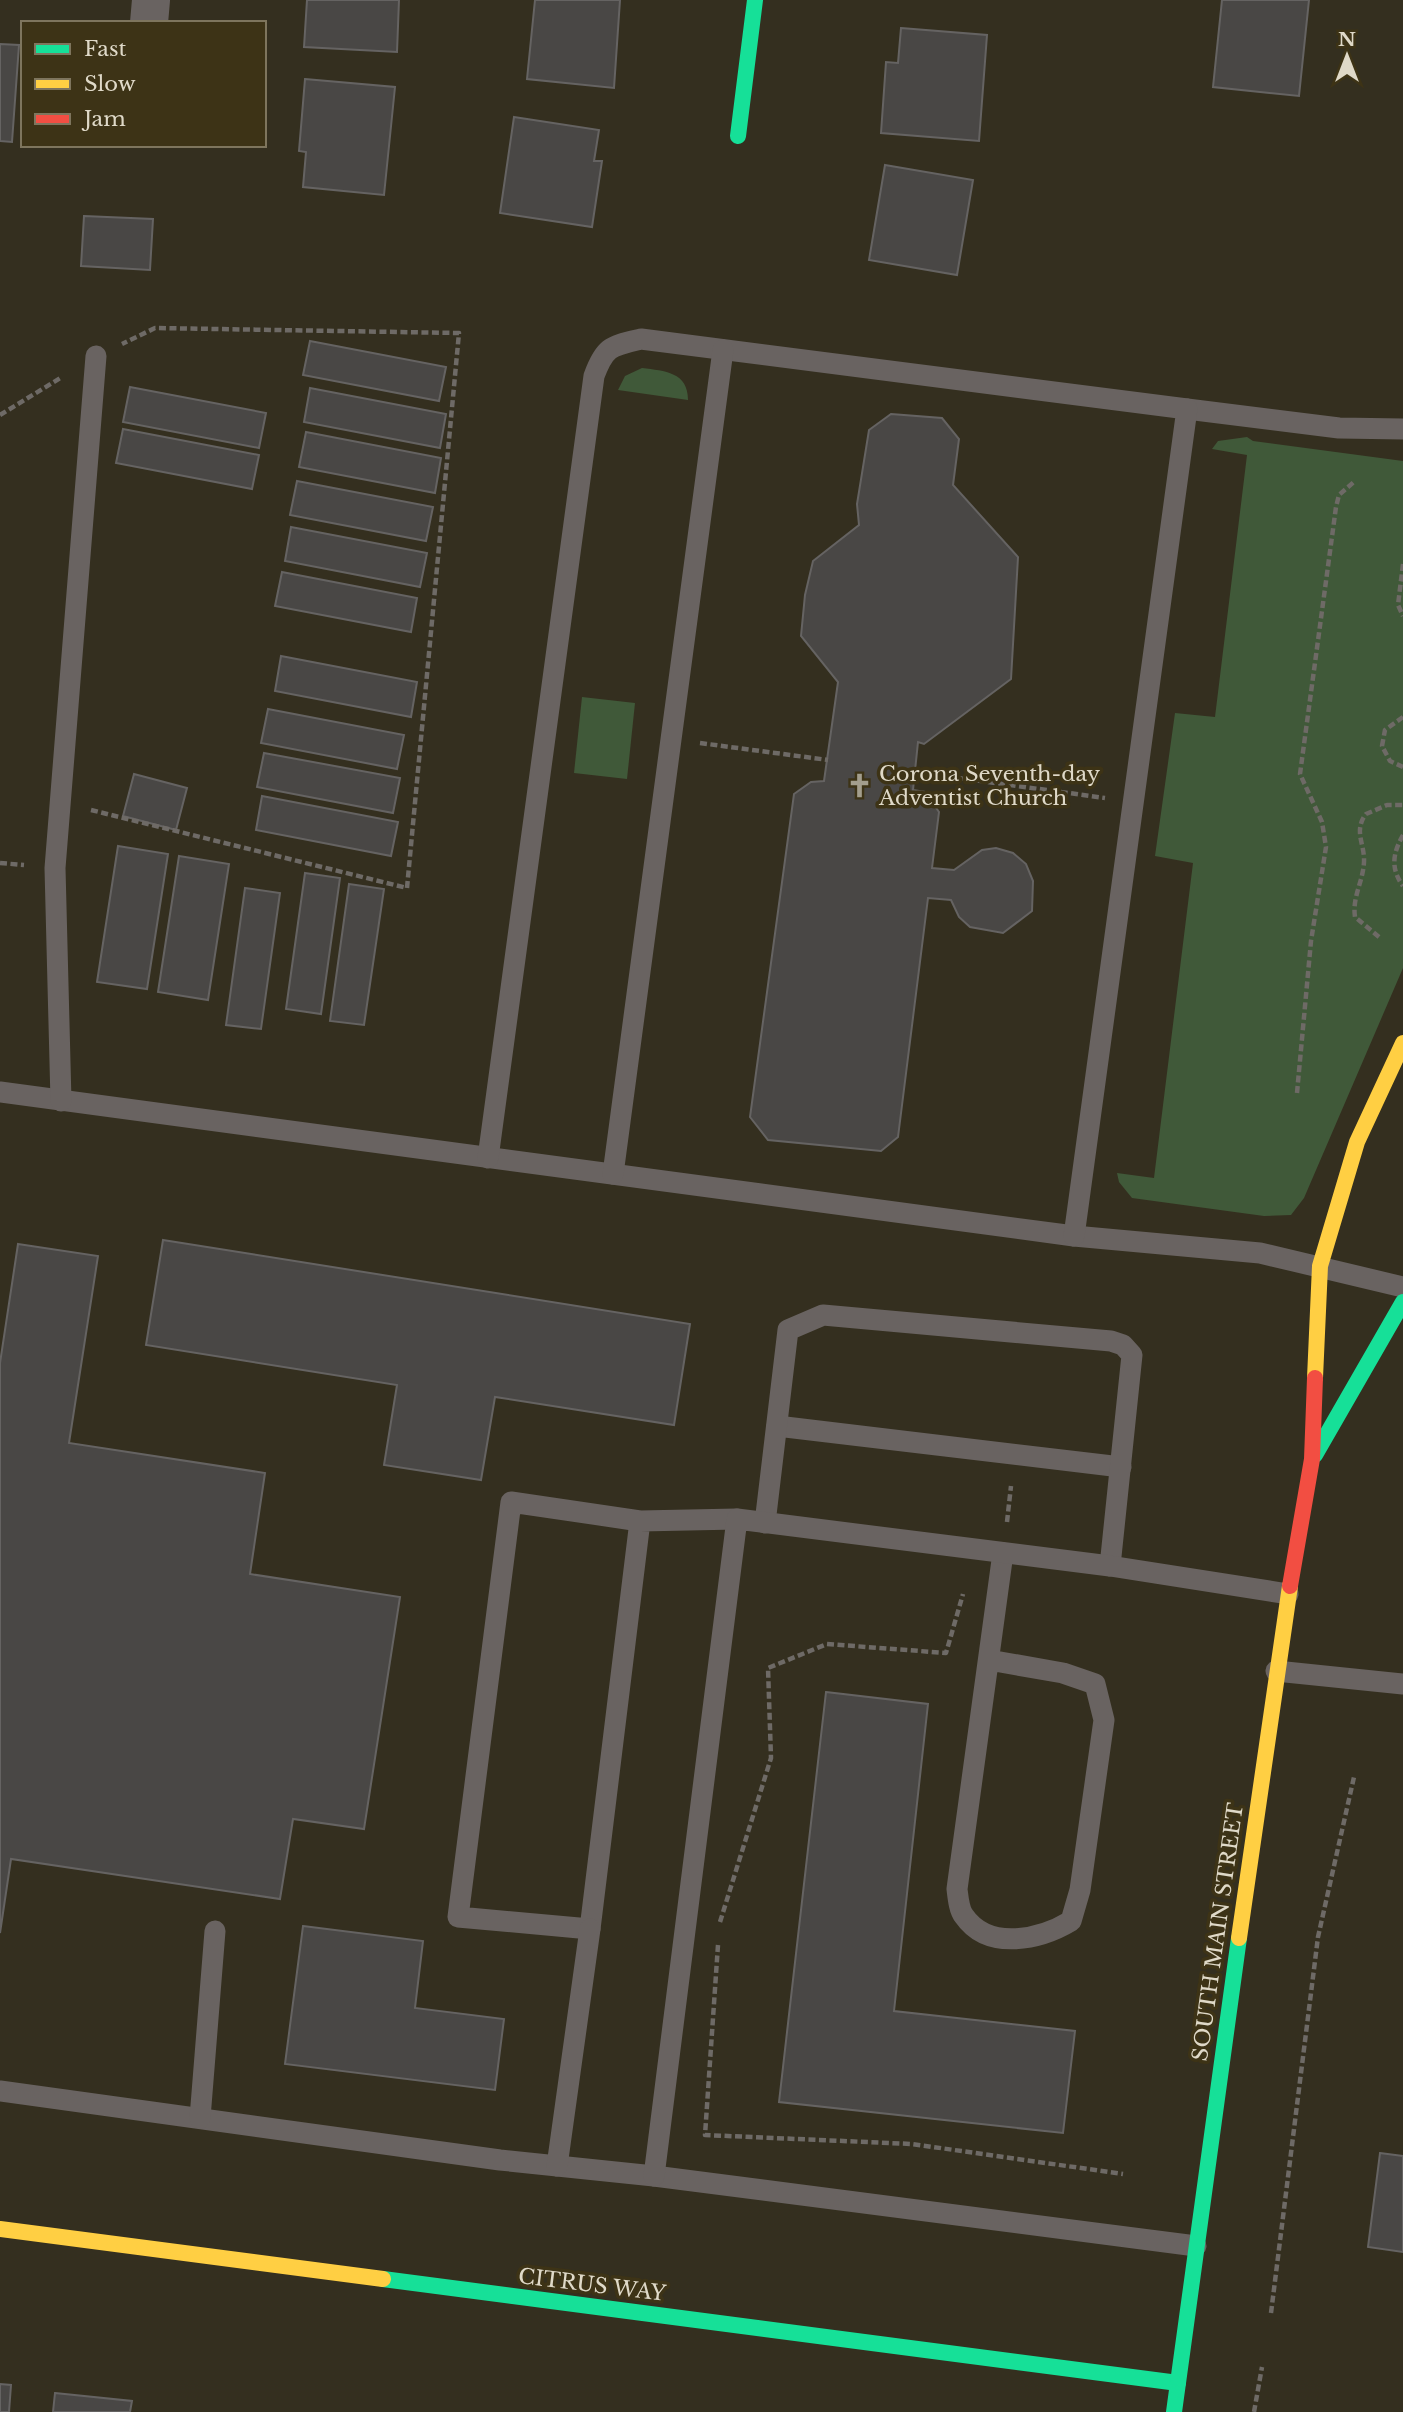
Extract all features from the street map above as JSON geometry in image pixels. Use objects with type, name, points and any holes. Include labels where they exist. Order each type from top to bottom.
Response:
[{"type":"main road","points":[[738,136],[755,0]]},
{"type":"main road","name":"SOUTH MAIN STREET","points":[[1174,2412],[1276,1671],[1312,1459],[1320,1266],[1357,1142],[1403,1043]]},
{"type":"main road","name":"SOUTH MAIN STREET","points":[[1312,1459],[1403,1302]]},
{"type":"main road","name":"CITRUS WAY","points":[[0,2229],[1178,2383]]},
{"type":"street","points":[[149,21],[151,0]]},
{"type":"lane","points":[[488,1158],[594,376],[602,354],[641,339],[1339,428],[1403,429]]},
{"type":"lane","points":[[613,1174],[723,350]]},
{"type":"lane","points":[[61,1101],[55,869],[96,356]]},
{"type":"lane","points":[[1074,1236],[1187,409]]},
{"type":"lane","points":[[0,1093],[1074,1236],[1260,1253],[1403,1286]]},
{"type":"lane","points":[[765,1523],[788,1330],[823,1315],[1111,1340],[1123,1345],[1132,1354],[1110,1566]]},
{"type":"lane","points":[[777,1426],[1121,1467]]},
{"type":"lane","points":[[590,1929],[458,1917],[511,1502],[640,1521],[737,1520],[765,1523],[1110,1566],[1288,1594]]},
{"type":"lane","points":[[653,2176],[737,1520]]},
{"type":"lane","points":[[557,2166],[590,1929],[640,1521]]},
{"type":"lane","points":[[989,1660],[1063,1673],[1095,1684],[1104,1720],[1080,1890],[1071,1921],[1048,1935],[1016,1940],[981,1932],[963,1915],[957,1889],[1003,1553]]},
{"type":"lane","points":[[1276,1671],[1403,1684]]},
{"type":"lane","points":[[200,2118],[215,1931]]},
{"type":"lane","points":[[0,2091],[557,2166],[1196,2246]]},
{"type":"path","points":[[0,415],[96,356],[156,328],[459,333],[407,888],[60,802]]},
{"type":"path","points":[[1297,1093],[1311,941],[1326,847],[1322,822],[1300,774],[1336,507],[1339,495],[1355,481]]},
{"type":"path","points":[[1403,564],[1398,605],[1403,616]]},
{"type":"path","points":[[1403,718],[1385,730],[1382,746],[1390,761],[1403,767]]},
{"type":"path","points":[[671,739],[828,760]]},
{"type":"path","points":[[915,772],[1133,802]]},
{"type":"path","points":[[1379,937],[1355,917],[1354,899],[1364,861],[1359,832],[1366,814],[1387,805],[1403,805]]},
{"type":"path","points":[[1403,835],[1396,846],[1394,866],[1403,886]]},
{"type":"path","points":[[719,1924],[771,1758],[768,1668],[827,1644],[946,1653],[965,1587],[1003,1553],[1014,1454]]},
{"type":"path","points":[[1271,2313],[1318,1937],[1354,1776]]},
{"type":"path","points":[[718,1937],[705,2135],[912,2144],[1123,2174]]},
{"type":"path","points":[[1254,2412],[1262,2367]]},
{"type":"green space","points":[[642,368],[667,372],[680,378],[687,391],[688,400],[618,390],[625,376]]},
{"type":"green space","points":[[1247,437],[1253,441],[1403,461],[1403,968],[1304,1198],[1291,1215],[1264,1216],[1132,1198],[1119,1182],[1117,1173],[1154,1178],[1193,863],[1155,856],[1175,713],[1215,717],[1247,455],[1212,449],[1218,441]]},
{"type":"green space","points":[[582,697],[635,703],[627,779],[574,773]]},
{"type":"building","points":[[307,0],[399,0],[397,52],[304,47]]},
{"type":"building","points":[[535,0],[620,0],[614,88],[527,79]]},
{"type":"building","points":[[1222,0],[1309,0],[1299,96],[1213,87]]},
{"type":"building","points":[[901,28],[987,35],[979,141],[881,133],[886,62],[898,63]]},
{"type":"building","points":[[0,44],[19,45],[12,142],[0,141]]},
{"type":"building","points":[[305,79],[395,87],[384,195],[303,187],[306,152],[299,151]]},
{"type":"building","points":[[514,117],[599,130],[594,161],[602,161],[592,227],[500,213]]},
{"type":"building","points":[[885,165],[973,180],[957,275],[869,260]]},
{"type":"building","points":[[84,216],[153,219],[150,270],[81,266]]},
{"type":"building","points":[[310,341],[446,367],[439,401],[303,375]]},
{"type":"building","points":[[130,387],[266,413],[259,448],[123,422]]},
{"type":"building","points":[[310,388],[446,414],[440,448],[304,422]]},
{"type":"building","name":"Corona Seventh-day Adventist Church","points":[[891,414],[942,418],[959,439],[953,485],[1018,557],[1011,679],[924,744],[918,742],[913,790],[925,792],[939,812],[932,868],[954,870],[982,850],[996,848],[1013,853],[1026,864],[1033,881],[1032,911],[1003,933],[970,927],[959,917],[951,900],[928,898],[898,1137],[881,1151],[768,1140],[750,1117],[794,794],[811,782],[824,781],[838,682],[801,636],[805,595],[813,561],[859,525],[857,504],[869,430]]},
{"type":"building","points":[[123,429],[259,455],[252,489],[116,463]]},
{"type":"building","points":[[306,432],[441,458],[435,493],[299,467]]},
{"type":"building","points":[[297,481],[433,507],[426,541],[290,515]]},
{"type":"building","points":[[291,527],[427,553],[420,587],[285,561]]},
{"type":"building","points":[[282,572],[417,598],[411,632],[275,606]]},
{"type":"building","points":[[281,656],[417,682],[411,717],[275,691]]},
{"type":"building","points":[[268,709],[404,735],[397,769],[261,743]]},
{"type":"building","points":[[264,753],[400,778],[393,813],[257,787]]},
{"type":"building","points":[[134,774],[187,788],[176,830],[123,816]]},
{"type":"building","points":[[262,796],[398,822],[391,856],[256,830]]},
{"type":"building","points":[[118,846],[168,854],[147,989],[97,982]]},
{"type":"building","points":[[179,856],[229,864],[208,1000],[158,992]]},
{"type":"building","points":[[305,873],[340,878],[321,1014],[286,1009]]},
{"type":"building","points":[[349,884],[384,889],[364,1025],[330,1021]]},
{"type":"building","points":[[245,888],[280,893],[261,1029],[226,1025]]},
{"type":"building","points":[[163,1240],[690,1324],[674,1425],[495,1397],[481,1480],[384,1465],[397,1385],[146,1345]]},
{"type":"building","points":[[18,1244],[98,1256],[69,1443],[265,1473],[250,1574],[400,1597],[364,1829],[293,1819],[280,1899],[11,1859],[0,1933],[0,1363]]},
{"type":"building","points":[[826,1692],[928,1704],[894,2011],[1075,2031],[1063,2133],[779,2102]]},
{"type":"building","points":[[303,1926],[423,1941],[415,2008],[504,2019],[495,2090],[285,2064]]},
{"type":"building","points":[[1380,2153],[1403,2156],[1403,2252],[1368,2247]]},
{"type":"building","points":[[0,2384],[11,2385],[9,2412],[0,2412]]},
{"type":"building","points":[[55,2393],[132,2401],[130,2412],[53,2412]]},
{"type":"traffic: fast","points":[[738,136],[755,0]]},
{"type":"traffic: fast","points":[[1315,1455],[1403,1302]]},
{"type":"traffic: fast","points":[[1174,2412],[1239,1938]]},
{"type":"traffic: fast","points":[[383,2279],[1178,2383]]},
{"type":"traffic: slow","points":[[1315,1378],[1320,1266],[1357,1142],[1403,1043]]},
{"type":"traffic: slow","points":[[1239,1938],[1290,1586]]},
{"type":"traffic: slow","points":[[0,2229],[383,2279]]},
{"type":"traffic: jam","points":[[1290,1586],[1312,1459],[1315,1378]]},
{"type":"place","name":"Corona Seventh-day Adventist Church","points":[[859,786]]}]
